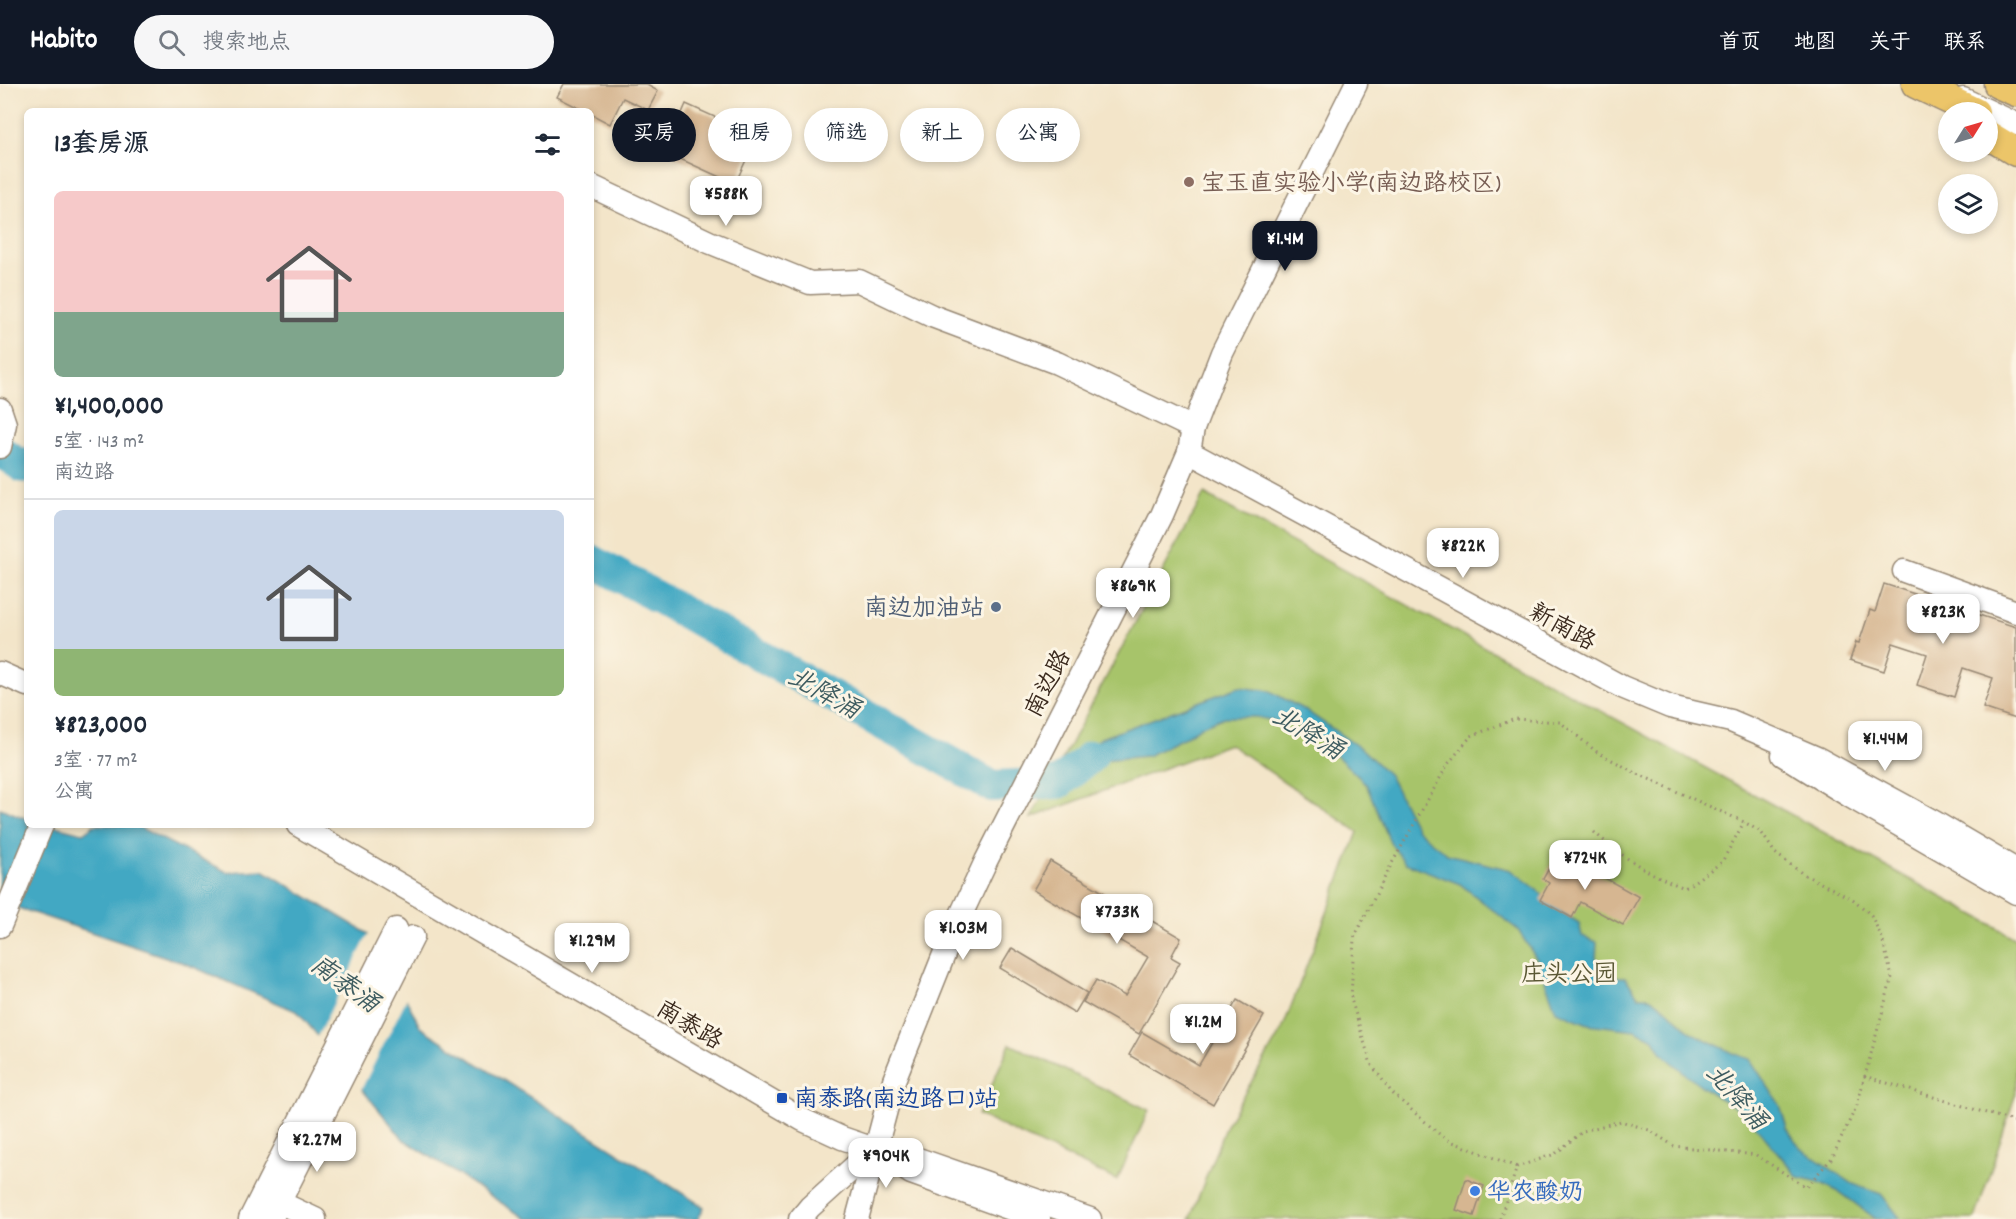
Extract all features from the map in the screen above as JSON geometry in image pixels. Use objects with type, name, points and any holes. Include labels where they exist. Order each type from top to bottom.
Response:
[{"type":"main road","points":[[1907,84],[1938,103]]},
{"type":"main road","points":[[1916,84],[1954,102]]},
{"type":"main road","points":[[1998,84],[2016,93]]},
{"type":"main road","points":[[1998,124],[2016,132]]},
{"type":"main road","points":[[1998,141],[2016,153]]},
{"type":"street","name":"南边路","points":[[857,1219],[894,1080],[953,932],[996,840],[1143,554],[1189,452],[1193,428],[1222,353],[1356,84]]},
{"type":"street","points":[[1932,84],[2016,124]]},
{"type":"street","points":[[594,187],[710,242],[810,283],[859,281],[932,316],[1057,363],[1193,428]]},
{"type":"street","points":[[0,447],[3,417]]},
{"type":"street","name":"新南路","points":[[1189,452],[1622,687],[1670,707],[1731,721],[1817,758],[1936,822],[2016,870]]},
{"type":"street","points":[[1904,571],[2016,612]]},
{"type":"street","points":[[0,673],[24,684]]},
{"type":"street","name":"新南路","points":[[1731,721],[1820,779],[2016,893]]},
{"type":"street","points":[[3,920],[41,828]]},
{"type":"street","name":"南泰路","points":[[303,828],[803,1120],[842,1138],[874,1149],[915,1158],[1090,1219]]},
{"type":"street","points":[[250,1219],[271,1205],[309,1121],[404,933]]},
{"type":"street","points":[[800,1219],[810,1207],[874,1149]]},
{"type":"street","name":"南泰路","points":[[874,1149],[911,1173],[1039,1219]]},
{"type":"street","points":[[271,1205],[315,1219]]},
{"type":"path","points":[[1515,719],[1560,722],[1597,752],[1638,774],[1744,822],[1761,832],[1775,853],[1803,874],[1854,900],[1871,915],[1879,930],[1892,977],[1857,1105],[1832,1158],[1806,1187],[1756,1155],[1674,1146],[1649,1130],[1621,1121],[1583,1131],[1555,1154],[1517,1167],[1445,1139],[1392,1093],[1371,1064],[1351,999],[1354,938],[1418,814],[1448,764],[1471,735],[1515,719]]},
{"type":"path","points":[[1594,832],[1618,854],[1662,880],[1685,888],[1722,862],[1744,822]]},
{"type":"path","points":[[1864,1076],[2016,1122]]},
{"type":"path","points":[[1500,1219],[1517,1167]]},
{"type":"green space","name":"庄头公园","points":[[1204,494],[2016,939],[2016,1093],[1975,1219],[1190,1219],[1226,1125],[1282,1030],[1358,832],[1229,744],[1031,818]]},
{"type":"green space","points":[[1010,1044],[1149,1110],[1117,1180],[978,1115]]},
{"type":"water","points":[[1239,687],[1270,691],[1308,712],[1363,750],[1389,775],[1416,828],[1428,839],[1447,854],[1511,870],[1563,913],[1579,923],[1582,936],[1597,942],[1596,959],[1599,969],[1613,977],[1625,977],[1638,996],[1645,996],[1661,1004],[1692,1033],[1750,1059],[1780,1105],[1787,1128],[1800,1148],[1853,1184],[1881,1194],[1901,1219],[1876,1219],[1841,1193],[1819,1182],[1798,1177],[1744,1112],[1711,1093],[1682,1071],[1662,1053],[1654,1039],[1635,1030],[1588,1024],[1556,1011],[1538,961],[1518,930],[1460,884],[1405,863],[1391,844],[1366,784],[1320,740],[1297,726],[1257,717],[1224,717],[1200,727],[1147,756],[1093,761],[1059,783],[1077,757],[1101,738]]},
{"type":"water","name":"南泰涌","points":[[0,808],[24,818],[24,828],[63,828],[83,833],[90,828],[141,828],[227,872],[263,870],[375,938],[421,1028],[704,1207],[698,1219],[526,1219],[403,1139],[298,1012],[184,963],[0,902]]},
{"type":"pier","points":[[370,931],[378,936],[408,996],[360,1092],[316,1039]]},
{"type":"building","points":[[564,84],[645,84],[658,91],[649,108],[644,108],[623,98],[618,108],[612,108],[610,124],[594,116],[594,108],[579,108],[557,97]]},
{"type":"building","points":[[696,109],[708,114],[708,162],[745,162],[735,184],[687,162],[696,162]]},
{"type":"building","points":[[1884,584],[2016,627],[2016,719],[1983,708],[1993,678],[1963,668],[1954,697],[1917,685],[1927,654],[1893,643],[1884,671],[1850,660],[1856,642],[1859,643],[1870,610],[1875,612]]},
{"type":"building","points":[[1558,852],[1639,897],[1623,925],[1580,902],[1572,918],[1540,900],[1549,883],[1543,879]]},
{"type":"building","points":[[1050,861],[1181,938],[1171,957],[1180,962],[1139,1034],[1083,1002],[1096,980],[1125,996],[1148,957],[1033,890]]},
{"type":"building","points":[[1012,948],[1087,993],[1075,1013],[1000,968]]},
{"type":"building","points":[[1237,1000],[1264,1016],[1213,1104],[1129,1055],[1142,1032],[1199,1065]]},
{"type":"building","points":[[1466,1179],[1484,1186],[1474,1216],[1456,1210]]},
{"type":"waterway","name":"北降涌","points":[[0,451],[24,466]]},
{"type":"waterway","name":"北降涌","points":[[594,562],[992,786],[1059,783],[1092,756]]},
{"type":"place","name":"宝玉直实验小学(南边路校区)","points":[[1189,182]]},
{"type":"place","name":"南边加油站","points":[[996,607]]},
{"type":"place","name":"南泰路(南边路口)站","points":[[782,1098]]},
{"type":"place","name":"华农酸奶","points":[[1475,1191]]}]
